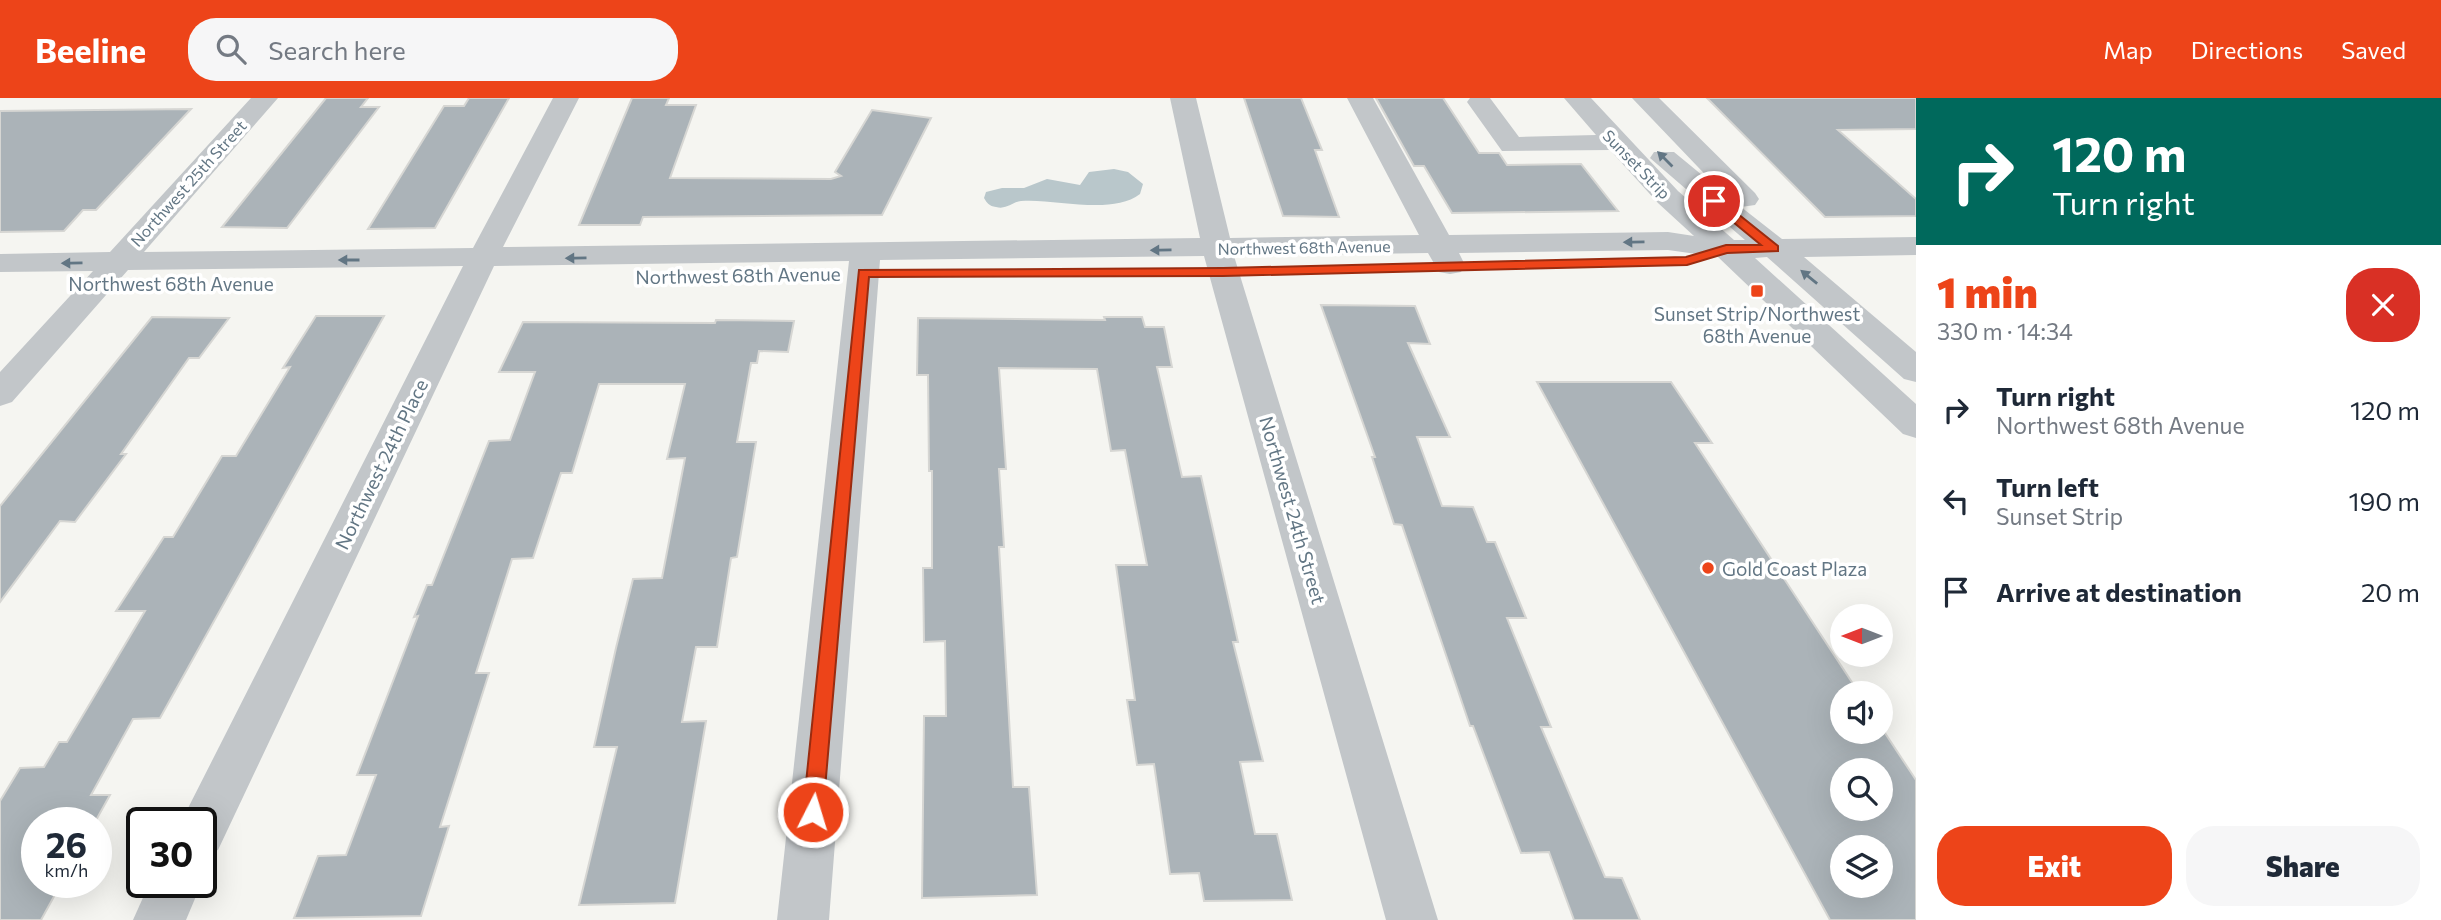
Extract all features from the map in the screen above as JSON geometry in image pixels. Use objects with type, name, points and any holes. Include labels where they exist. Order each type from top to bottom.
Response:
[{"type":"street","name":"Northwest 25th Street","points":[[0,394],[265,98]]},
{"type":"street","name":"Northwest 24th Place","points":[[214,807],[477,270],[566,98]]},
{"type":"street","name":"Northwest 24th Street","points":[[1183,98],[1221,261],[1412,920]]},
{"type":"street","points":[[1360,98],[1446,256]]},
{"type":"street","name":"Sunset Strip","points":[[1577,98],[1668,197],[1916,425]]},
{"type":"street","name":"Sunset Strip","points":[[1607,98],[1679,172],[1774,249],[1916,371]]},
{"type":"street","points":[[1645,98],[1749,203],[1774,249]]},
{"type":"street","points":[[1480,102],[1511,145],[1615,142]]},
{"type":"street","name":"Northwest 68th Avenue","points":[[0,263],[106,273],[1221,261],[1446,256],[1687,261],[1726,249],[1916,246]]},
{"type":"street","points":[[803,920],[864,263]]},
{"type":"street","name":"Northwest 68th Avenue","points":[[0,285],[106,273]]},
{"type":"street","points":[[159,920],[169,898]]},
{"type":"shaded area","points":[[1114,169],[1128,172],[1143,184],[1140,194],[1114,204],[1021,201],[1000,208],[990,205],[984,198],[986,192],[1002,188],[1024,188],[1047,179],[1080,185],[1089,172]]},
{"type":"building","points":[[326,98],[368,98],[361,107],[379,107],[287,228],[222,227]]},
{"type":"building","points":[[469,98],[509,98],[435,228],[368,229],[444,106],[464,106]]},
{"type":"building","points":[[632,98],[669,98],[666,105],[696,105],[670,178],[831,179],[841,176],[835,172],[872,110],[931,118],[882,215],[643,217],[640,225],[579,225]]},
{"type":"building","points":[[1244,98],[1301,98],[1322,150],[1315,150],[1339,217],[1283,216]]},
{"type":"building","points":[[1376,98],[1443,98],[1479,153],[1499,153],[1507,165],[1581,164],[1618,211],[1452,213],[1424,166],[1414,166]]},
{"type":"building","points":[[1707,98],[1916,98],[1916,129],[1838,130],[1916,199],[1916,216],[1825,217]]},
{"type":"building","points":[[191,109],[96,210],[83,210],[64,231],[0,232],[0,111]]},
{"type":"building","points":[[1321,305],[1415,306],[1430,344],[1408,343],[1450,437],[1417,437],[1442,506],[1473,507],[1487,542],[1495,542],[1526,618],[1507,618],[1551,727],[1541,727],[1605,877],[1622,878],[1640,920],[1574,920],[1549,852],[1521,853],[1473,726],[1470,726],[1402,525],[1394,524],[1372,457],[1375,457]]},
{"type":"building","points":[[316,316],[384,316],[160,718],[133,719],[91,795],[110,795],[103,807],[21,807],[21,898],[53,898],[41,920],[0,920],[0,801],[20,768],[44,767],[59,742],[67,742],[145,611],[116,611],[164,537],[173,537],[222,456],[236,456],[290,367],[283,368]]},
{"type":"building","points":[[152,317],[229,318],[199,358],[189,358],[121,454],[126,454],[75,522],[60,521],[0,602],[0,506]]},
{"type":"building","points":[[1104,317],[1142,317],[1145,327],[1164,327],[1172,367],[1157,367],[1182,477],[1201,476],[1238,642],[1233,642],[1263,761],[1240,762],[1255,834],[1277,834],[1292,900],[1204,901],[1199,873],[1170,874],[1154,764],[1137,765],[1127,700],[1135,700],[1116,565],[1147,565],[1125,450],[1111,451],[1097,369],[999,368],[1006,469],[999,469],[1004,547],[999,547],[1013,787],[1029,787],[1037,895],[922,898],[924,716],[946,716],[945,641],[924,642],[923,568],[932,568],[932,471],[929,471],[928,375],[917,375],[918,318],[1105,320]]},
{"type":"building","points":[[716,320],[794,321],[788,352],[759,351],[757,363],[751,363],[737,442],[756,442],[737,557],[731,558],[717,647],[696,647],[682,722],[706,721],[675,903],[579,905],[617,747],[594,747],[616,648],[633,579],[662,578],[685,458],[667,459],[685,384],[599,384],[572,473],[561,473],[533,558],[512,559],[476,673],[489,673],[440,827],[449,826],[421,916],[294,918],[318,856],[346,855],[376,775],[357,775],[418,616],[414,617],[427,585],[432,585],[489,441],[510,440],[535,372],[499,372],[523,322],[715,323]]},
{"type":"building","name":"Gold Coast Plaza","points":[[1537,382],[1671,382],[1712,443],[1695,443],[1830,649],[1830,667],[1842,667],[1851,681],[1830,681],[1830,744],[1892,744],[1916,780],[1916,920],[1830,920]]},
{"type":"place","name":"Sunset Strip/Northwest 68th Avenue","points":[[1757,291]]},
{"type":"place","name":"Gold Coast Plaza","points":[[1708,568]]},
{"type":"route","points":[[813,812],[863,273],[1223,272],[1661,262],[1687,261],[1726,249],[1774,249],[1714,201]]}]
